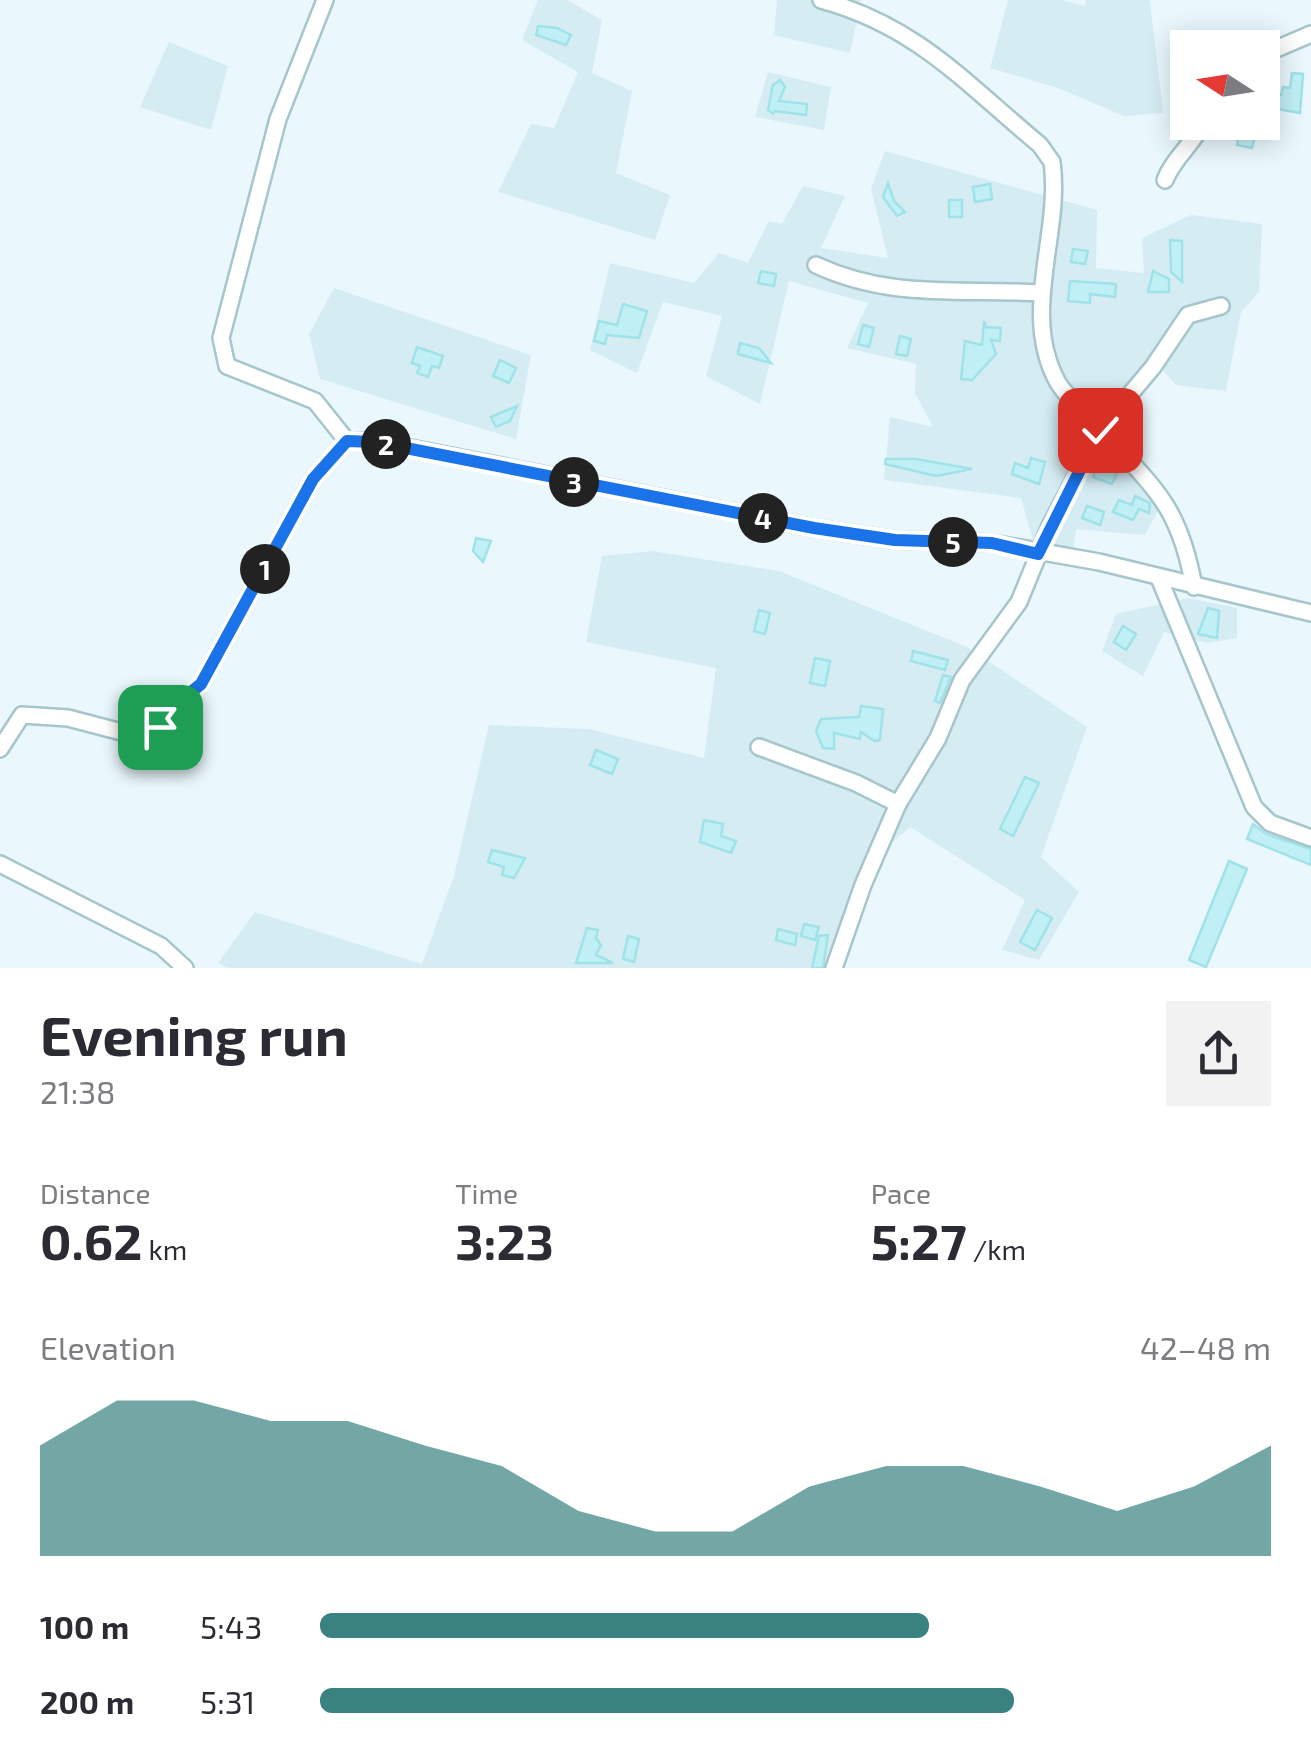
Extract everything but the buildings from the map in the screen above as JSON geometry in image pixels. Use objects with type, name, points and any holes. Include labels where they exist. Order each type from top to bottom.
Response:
[{"type":"street","points":[[325,0],[278,119],[221,338],[227,366],[315,401],[347,441],[375,442],[814,528],[895,540],[992,543],[1099,562],[1194,587],[1245,594],[1311,613]]},
{"type":"street","points":[[821,0],[870,13],[922,43],[1040,145],[1052,162],[1054,177],[1040,292],[1048,352],[1058,382],[1160,493],[1177,520],[1194,587]]},
{"type":"street","points":[[1280,47],[1311,34]]},
{"type":"street","points":[[1165,180],[1171,164],[1193,140]]},
{"type":"street","points":[[816,265],[856,284],[928,291],[1040,292]]},
{"type":"street","points":[[834,968],[863,885],[898,804],[938,738],[972,661],[1020,602],[1038,554],[1100,430],[1153,367],[1188,314],[1221,306]]},
{"type":"street","points":[[0,748],[22,715],[68,718],[133,736],[160,727],[174,706],[201,684],[313,479],[347,441]]},
{"type":"street","points":[[1160,578],[1254,806],[1270,824],[1311,838]]},
{"type":"street","points":[[759,747],[856,782],[898,804]]},
{"type":"street","points":[[0,864],[161,946],[185,968]]},
{"type":"shaded area","points":[[538,0],[567,0],[602,20],[592,73],[632,91],[616,173],[670,195],[655,240],[498,192],[531,124],[554,128],[578,72],[522,40]]},
{"type":"shaded area","points":[[777,0],[861,0],[850,53],[774,35]]},
{"type":"shaded area","points":[[1008,0],[1061,0],[1085,6],[1086,0],[1150,0],[1163,113],[1124,116],[1058,88],[990,68]]},
{"type":"shaded area","points":[[169,42],[228,66],[211,130],[140,107]]},
{"type":"shaded area","points":[[768,72],[831,87],[824,130],[755,117]]},
{"type":"shaded area","points":[[885,151],[1097,210],[1096,268],[1144,273],[1142,238],[1191,215],[1262,224],[1259,292],[1241,312],[1226,391],[1176,385],[1150,356],[1112,453],[1160,507],[1145,535],[1076,529],[1073,549],[1034,544],[1021,498],[884,480],[890,417],[933,427],[915,393],[916,364],[847,348],[868,303],[789,281],[760,404],[706,376],[722,316],[663,302],[637,373],[590,350],[610,263],[694,283],[719,253],[748,263],[769,221],[782,224],[803,186],[845,196],[821,248],[888,258],[871,189]]},
{"type":"shaded area","points":[[334,288],[531,355],[516,439],[320,379],[309,334]]},
{"type":"shaded area","points":[[652,551],[779,571],[967,647],[1087,727],[1041,857],[1079,892],[1039,960],[1002,950],[1025,900],[910,827],[859,871],[829,968],[229,968],[218,963],[255,912],[422,964],[454,876],[489,725],[589,729],[704,758],[716,668],[586,642],[602,556]]},
{"type":"shaded area","points":[[1188,598],[1237,608],[1237,638],[1207,643],[1164,632],[1143,676],[1102,651],[1116,614]]},
{"type":"route","points":[[160,727],[174,706],[201,684],[313,479],[347,441],[375,442],[814,528],[895,540],[992,543],[1038,554],[1100,430]]}]
